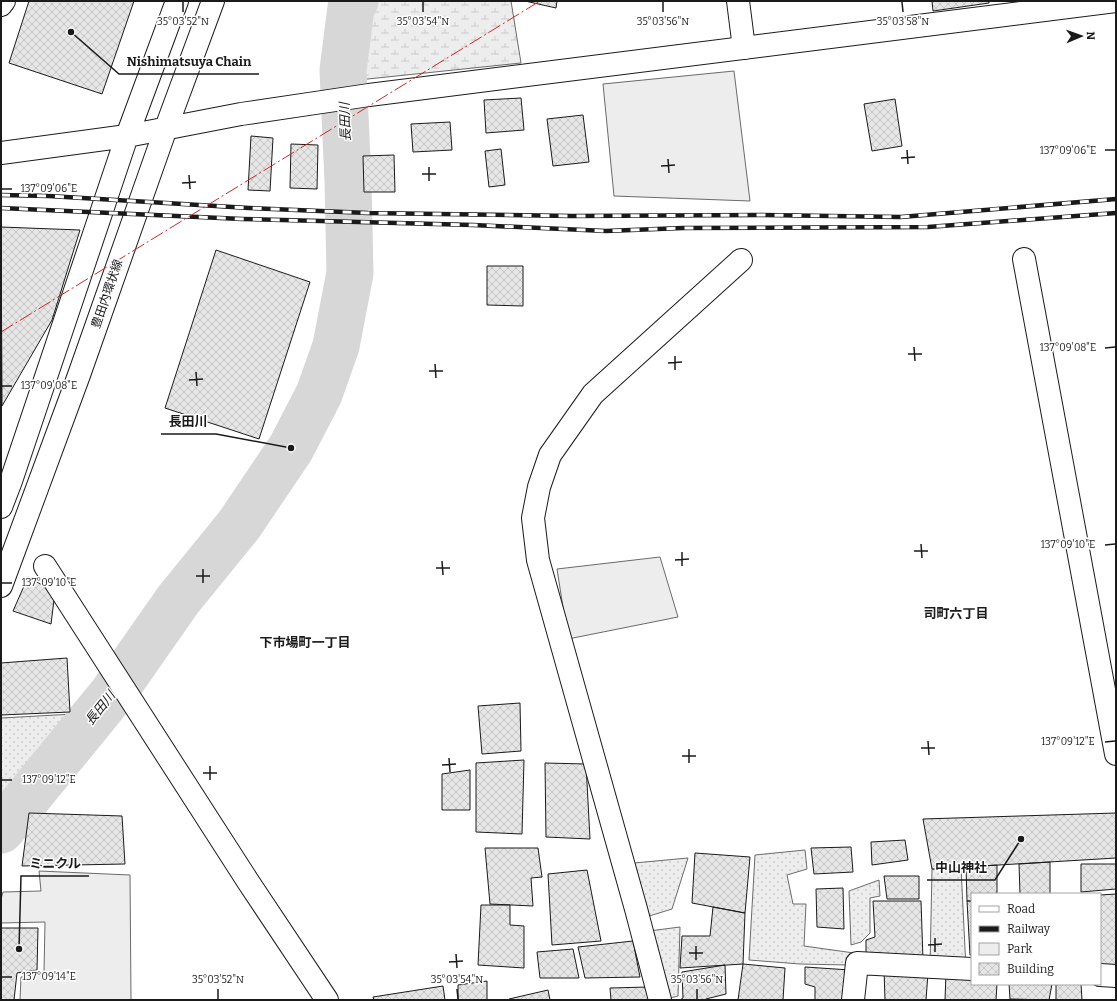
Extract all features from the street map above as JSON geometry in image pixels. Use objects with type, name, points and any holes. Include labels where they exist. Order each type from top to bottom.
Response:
[{"type":"street","points":[[1,5],[4,1]]},
{"type":"street","points":[[1,507],[127,136],[177,1]]},
{"type":"street","name":"豊田内環状線","points":[[1,586],[79,376],[166,128],[213,1]]},
{"type":"street","points":[[738,1],[744,48]]},
{"type":"street","points":[[1,153],[127,136],[241,114],[369,95],[1116,1]]},
{"type":"street","points":[[1024,259],[1116,754]]},
{"type":"street","points":[[660,1000],[632,894],[538,560],[533,518],[539,487],[550,455],[593,394],[741,260]]},
{"type":"street","points":[[45,566],[111,666],[249,883],[327,1000]]},
{"type":"street","points":[[853,1000],[857,963],[971,969]]},
{"type":"street","points":[[1101,975],[1116,976]]},
{"type":"green space","points":[[370,1],[511,1],[521,63],[358,80],[363,13]]},
{"type":"green space","points":[[74,714],[18,798],[1,797],[1,718]]},
{"type":"green space","points":[[805,850],[807,869],[787,875],[793,904],[806,904],[804,946],[854,953],[848,965],[800,964],[749,960],[755,855]]},
{"type":"green space","points":[[688,858],[672,909],[646,917],[634,863]]},
{"type":"green space","points":[[961,867],[966,969],[930,967],[932,869]]},
{"type":"green space","points":[[879,880],[880,896],[870,898],[870,933],[861,942],[851,945],[849,891]]},
{"type":"green space","points":[[680,927],[678,996],[666,999],[649,931]]},
{"type":"shaded area","points":[[734,71],[750,201],[614,196],[603,84]]},
{"type":"shaded area","points":[[660,557],[678,617],[568,639],[557,569]]},
{"type":"shaded area","points":[[39,871],[130,875],[131,1000],[20,1000],[21,977],[44,972],[45,922],[1,923],[1,899],[3,892],[41,891]]},
{"type":"building","points":[[29,1],[134,1],[102,94],[9,63]]},
{"type":"building","points":[[525,1],[557,1],[556,8]]},
{"type":"building","points":[[932,1],[989,1],[989,3],[933,11]]},
{"type":"building","points":[[521,98],[524,130],[486,133],[484,100]]},
{"type":"building","points":[[895,99],[902,146],[872,151],[864,104]]},
{"type":"building","points":[[583,115],[589,162],[553,166],[547,119]]},
{"type":"building","points":[[450,122],[452,150],[413,152],[411,124]]},
{"type":"building","points":[[251,136],[273,138],[270,191],[248,190]]},
{"type":"building","points":[[291,144],[318,145],[317,189],[290,188]]},
{"type":"building","points":[[501,149],[505,185],[489,187],[485,151]]},
{"type":"building","points":[[394,155],[395,192],[364,192],[363,156]]},
{"type":"building","points":[[1,227],[80,230],[52,320],[2,406]]},
{"type":"building","points":[[216,250],[310,282],[259,439],[165,408]]},
{"type":"building","points":[[487,266],[523,266],[523,306],[487,305]]},
{"type":"building","points":[[28,577],[55,592],[51,624],[13,611]]},
{"type":"building","points":[[67,658],[70,712],[1,715],[1,663]]},
{"type":"building","points":[[520,703],[521,751],[482,754],[478,706]]},
{"type":"building","points":[[524,760],[522,834],[476,832],[476,763]]},
{"type":"building","points":[[545,763],[586,764],[590,839],[546,837]]},
{"type":"building","points":[[470,770],[470,810],[442,810],[442,774]]},
{"type":"building","points":[[29,813],[122,816],[125,864],[22,866]]},
{"type":"building","points":[[1116,813],[1116,858],[932,869],[923,819]]},
{"type":"building","points":[[905,840],[908,860],[872,865],[871,842]]},
{"type":"building","points":[[851,847],[853,872],[814,874],[811,848]]},
{"type":"building","points":[[485,848],[538,848],[542,877],[531,878],[533,906],[490,904]]},
{"type":"building","points":[[695,853],[750,857],[745,913],[692,903]]},
{"type":"building","points":[[1050,862],[1050,893],[1020,893],[1019,864]]},
{"type":"building","points":[[1081,864],[1116,864],[1116,889],[1081,892]]},
{"type":"building","points":[[997,865],[997,893],[971,893],[971,901],[967,901],[966,867]]},
{"type":"building","points":[[587,870],[601,941],[552,945],[548,874]]},
{"type":"building","points":[[884,876],[919,876],[919,899],[887,899]]},
{"type":"building","points":[[843,888],[844,929],[817,927],[816,889]]},
{"type":"building","points":[[1116,894],[1116,965],[1101,966],[1101,895]]},
{"type":"building","points":[[873,901],[921,901],[923,960],[866,958],[866,940],[875,937]]},
{"type":"building","points":[[967,901],[971,901],[970,955]]},
{"type":"building","points":[[481,905],[510,905],[510,925],[524,926],[524,968],[478,965]]},
{"type":"building","points":[[713,907],[745,913],[743,964],[680,968],[682,936],[710,936]]},
{"type":"building","points":[[1,928],[38,928],[37,970],[17,973],[14,1000],[1,1000]]},
{"type":"building","points":[[633,941],[640,977],[585,978],[578,947]]},
{"type":"building","points":[[573,949],[579,978],[540,978],[537,952]]},
{"type":"building","points":[[743,964],[785,968],[783,1000],[738,1000]]},
{"type":"building","points":[[725,965],[726,994],[706,1000],[680,1000],[683,998],[682,972]]},
{"type":"building","points":[[805,967],[850,970],[847,1000],[815,1000],[815,987],[805,984]]},
{"type":"building","points":[[884,970],[928,973],[926,1000],[885,1000]]},
{"type":"building","points":[[946,973],[971,974],[971,985],[997,985],[996,1000],[945,1000]]},
{"type":"building","points":[[487,981],[487,1000],[458,1000],[458,985]]},
{"type":"building","points":[[1009,985],[1052,985],[1049,1000],[1010,999]]},
{"type":"building","points":[[1056,985],[1081,985],[1082,1000],[1056,1000]]},
{"type":"building","points":[[443,986],[445,1000],[374,1000],[373,997]]},
{"type":"building","points":[[648,987],[651,1000],[611,1000],[610,988]]},
{"type":"building","points":[[548,990],[550,1000],[509,999]]},
{"type":"waterway","name":"長田川","points":[[1,830],[113,693],[178,600],[239,525],[291,448],[319,394],[336,346],[350,273],[343,70],[351,8],[355,1]]},
{"type":"railway","points":[[1,195],[49,196],[249,208],[368,213],[572,216],[761,215],[901,217],[1116,199]]},
{"type":"railway","points":[[1,208],[242,219],[473,225],[606,231],[683,228],[928,227],[1116,213]]},
{"type":"power","points":[[1,332],[540,1]]},
{"type":"place","name":"Nishimatsuya Chain","points":[[71,32]]},
{"type":"place","name":"長田川","points":[[291,448]]},
{"type":"place","name":"中山神社","points":[[1021,839]]},
{"type":"place","name":"ミニクル","points":[[19,949]]},
{"type":"district","name":"司町六丁目","points":[[956,613]]},
{"type":"district","name":"下市場町一丁目","points":[[305,642]]}]
